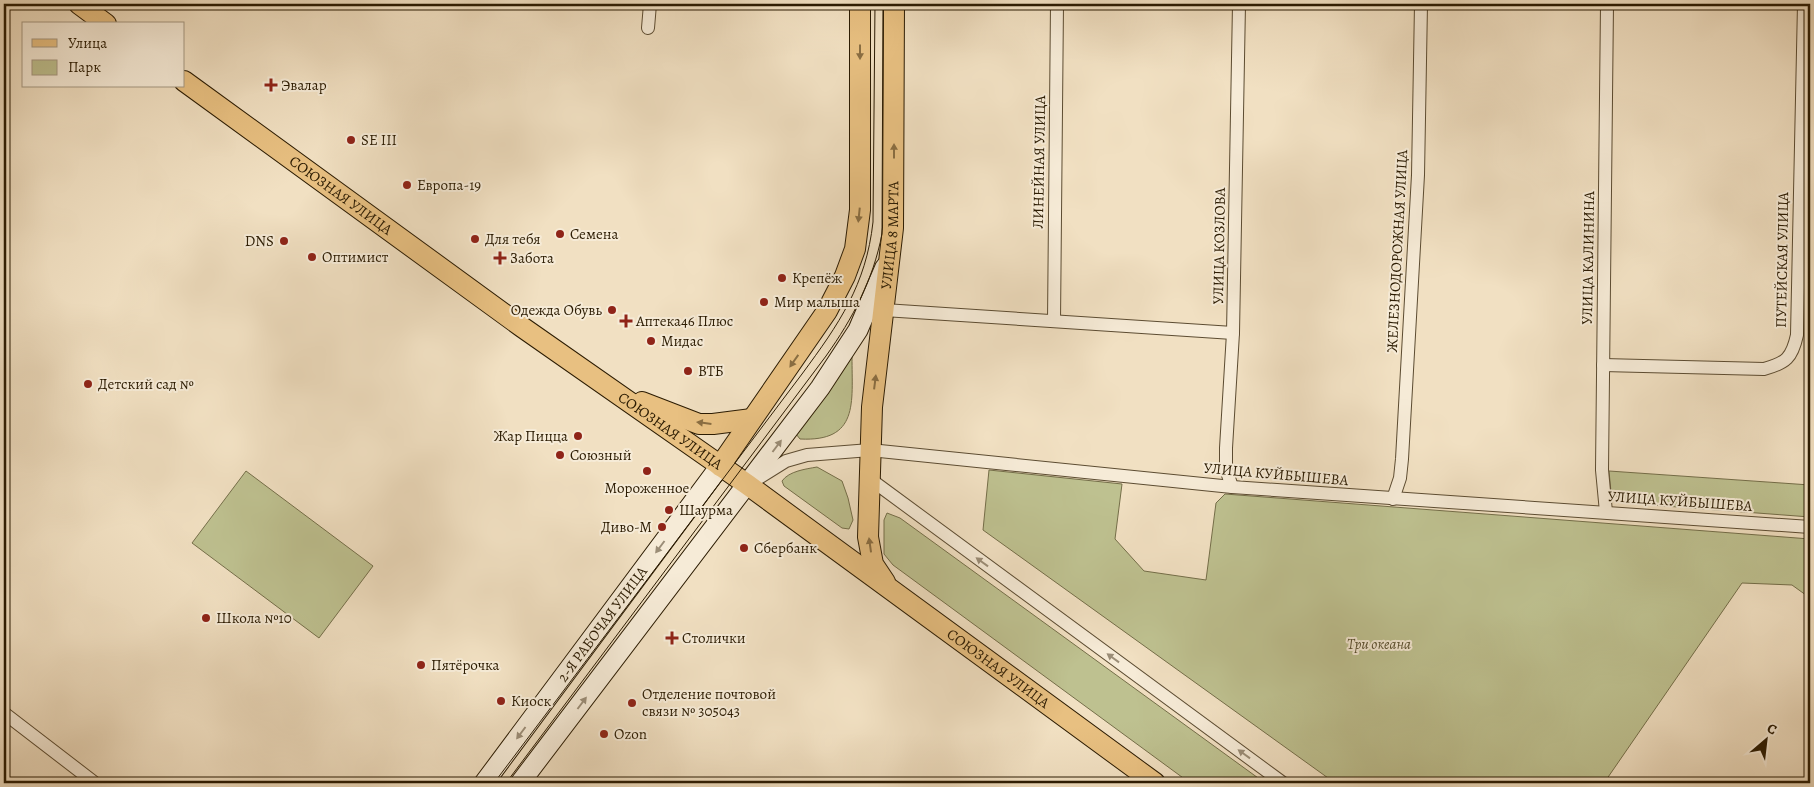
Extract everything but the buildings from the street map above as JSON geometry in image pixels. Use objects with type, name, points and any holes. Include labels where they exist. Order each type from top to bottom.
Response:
[{"type":"main road","points":[[79,4],[103,22]]},
{"type":"main road","name":"УЛИЦА 8 МАРТА","points":[[720,466],[827,312],[845,276],[855,249],[860,210],[860,4]]},
{"type":"main road","name":"УЛИЦА 8 МАРТА","points":[[748,485],[820,388],[858,330],[890,252],[894,200],[894,4]]},
{"type":"main road","name":"СОЮЗНАЯ УЛИЦА","points":[[185,82],[522,328],[748,485],[1155,783]]},
{"type":"main road","points":[[889,588],[873,564],[868,537],[872,407],[890,252]]},
{"type":"main road","points":[[583,370],[643,402],[699,424],[752,419]]},
{"type":"main road","name":"2-Я РАБОЧАЯ УЛИЦА","points":[[484,783],[720,466]]},
{"type":"main road","name":"2-Я РАБОЧАЯ УЛИЦА","points":[[520,783],[748,485]]},
{"type":"street","points":[[648,28],[650,4]]},
{"type":"street","name":"ЛИНЕЙНАЯ УЛИЦА","points":[[1054,321],[1058,4]]},
{"type":"street","name":"УЛИЦА КОЗЛОВА","points":[[1232,487],[1226,469],[1226,448],[1233,332],[1239,4]]},
{"type":"street","name":"ЖЕЛЕЗНОДОРОЖНАЯ УЛИЦА","points":[[1393,499],[1400,478],[1405,410],[1418,175],[1422,4]]},
{"type":"street","name":"УЛИЦА КАЛИНИНА","points":[[1606,512],[1602,470],[1607,4]]},
{"type":"street","name":"ПУТЕЙСКАЯ УЛИЦА","points":[[1603,366],[1764,369],[1780,365],[1791,354],[1797,335],[1804,4]]},
{"type":"street","points":[[884,310],[1233,332]]},
{"type":"street","name":"УЛИЦА КУЙБЫШЕВА","points":[[748,485],[786,461],[807,455],[870,450],[1232,487],[1810,527]]},
{"type":"street","points":[[870,479],[1283,783]]},
{"type":"street","points":[[4,713],[95,783]]},
{"type":"green space","points":[[852,357],[851,404],[848,416],[842,427],[833,434],[819,438],[800,439],[796,434]]},
{"type":"green space","points":[[817,467],[842,481],[853,520],[849,529],[842,528],[784,486],[782,481],[789,475]]},
{"type":"green space","name":"Три океана","points":[[989,470],[1122,484],[1115,539],[1144,571],[1206,580],[1216,503],[1225,494],[1810,539],[1810,598],[1792,585],[1742,583],[1604,783],[1335,783],[983,530]]},
{"type":"green space","points":[[246,471],[373,566],[319,638],[192,543]]},
{"type":"green space","points":[[1609,471],[1810,485],[1810,517],[1625,503],[1611,492]]},
{"type":"green space","points":[[887,513],[900,518],[1265,783],[1190,783],[893,565],[884,554],[884,520]]},
{"type":"tram line","points":[[494,783],[802,374],[828,338],[849,303],[864,265],[873,222],[875,4]]},
{"type":"tram line","points":[[506,783],[826,356],[861,298],[873,267],[882,234],[883,4]]},
{"type":"place","name":"Эвалар","points":[[271,85]]},
{"type":"place","name":"SE III","points":[[351,140]]},
{"type":"place","name":"Европа-19","points":[[407,185]]},
{"type":"place","name":"Семена","points":[[560,234]]},
{"type":"place","name":"Для тебя","points":[[475,239]]},
{"type":"place","name":"DNS","points":[[284,241]]},
{"type":"place","name":"Оптимист","points":[[312,257]]},
{"type":"place","name":"Забота","points":[[500,258]]},
{"type":"place","name":"Крепёж","points":[[782,278]]},
{"type":"place","name":"Мир малыша","points":[[764,302]]},
{"type":"place","name":"Одежда Обувь","points":[[612,310]]},
{"type":"place","name":"Аптека46 Плюс","points":[[626,321]]},
{"type":"place","name":"Мидас","points":[[651,341]]},
{"type":"place","name":"ВТБ","points":[[688,371]]},
{"type":"place","name":"Детский сад №","points":[[88,384]]},
{"type":"place","name":"Жар Пицца","points":[[578,436]]},
{"type":"place","name":"Союзный","points":[[560,455]]},
{"type":"place","name":"Мороженное","points":[[647,471]]},
{"type":"place","name":"Шаурма","points":[[669,510]]},
{"type":"place","name":"Диво-М","points":[[662,527]]},
{"type":"place","name":"Сбербанк","points":[[744,548]]},
{"type":"place","name":"Школа №10","points":[[206,618]]},
{"type":"place","name":"Столички","points":[[672,638]]},
{"type":"place","name":"Пятёрочка","points":[[421,665]]},
{"type":"place","name":"Киоск","points":[[501,701]]},
{"type":"place","name":"Отделение почтовой связи № 305043","points":[[632,703]]},
{"type":"place","name":"Ozon","points":[[604,734]]}]
